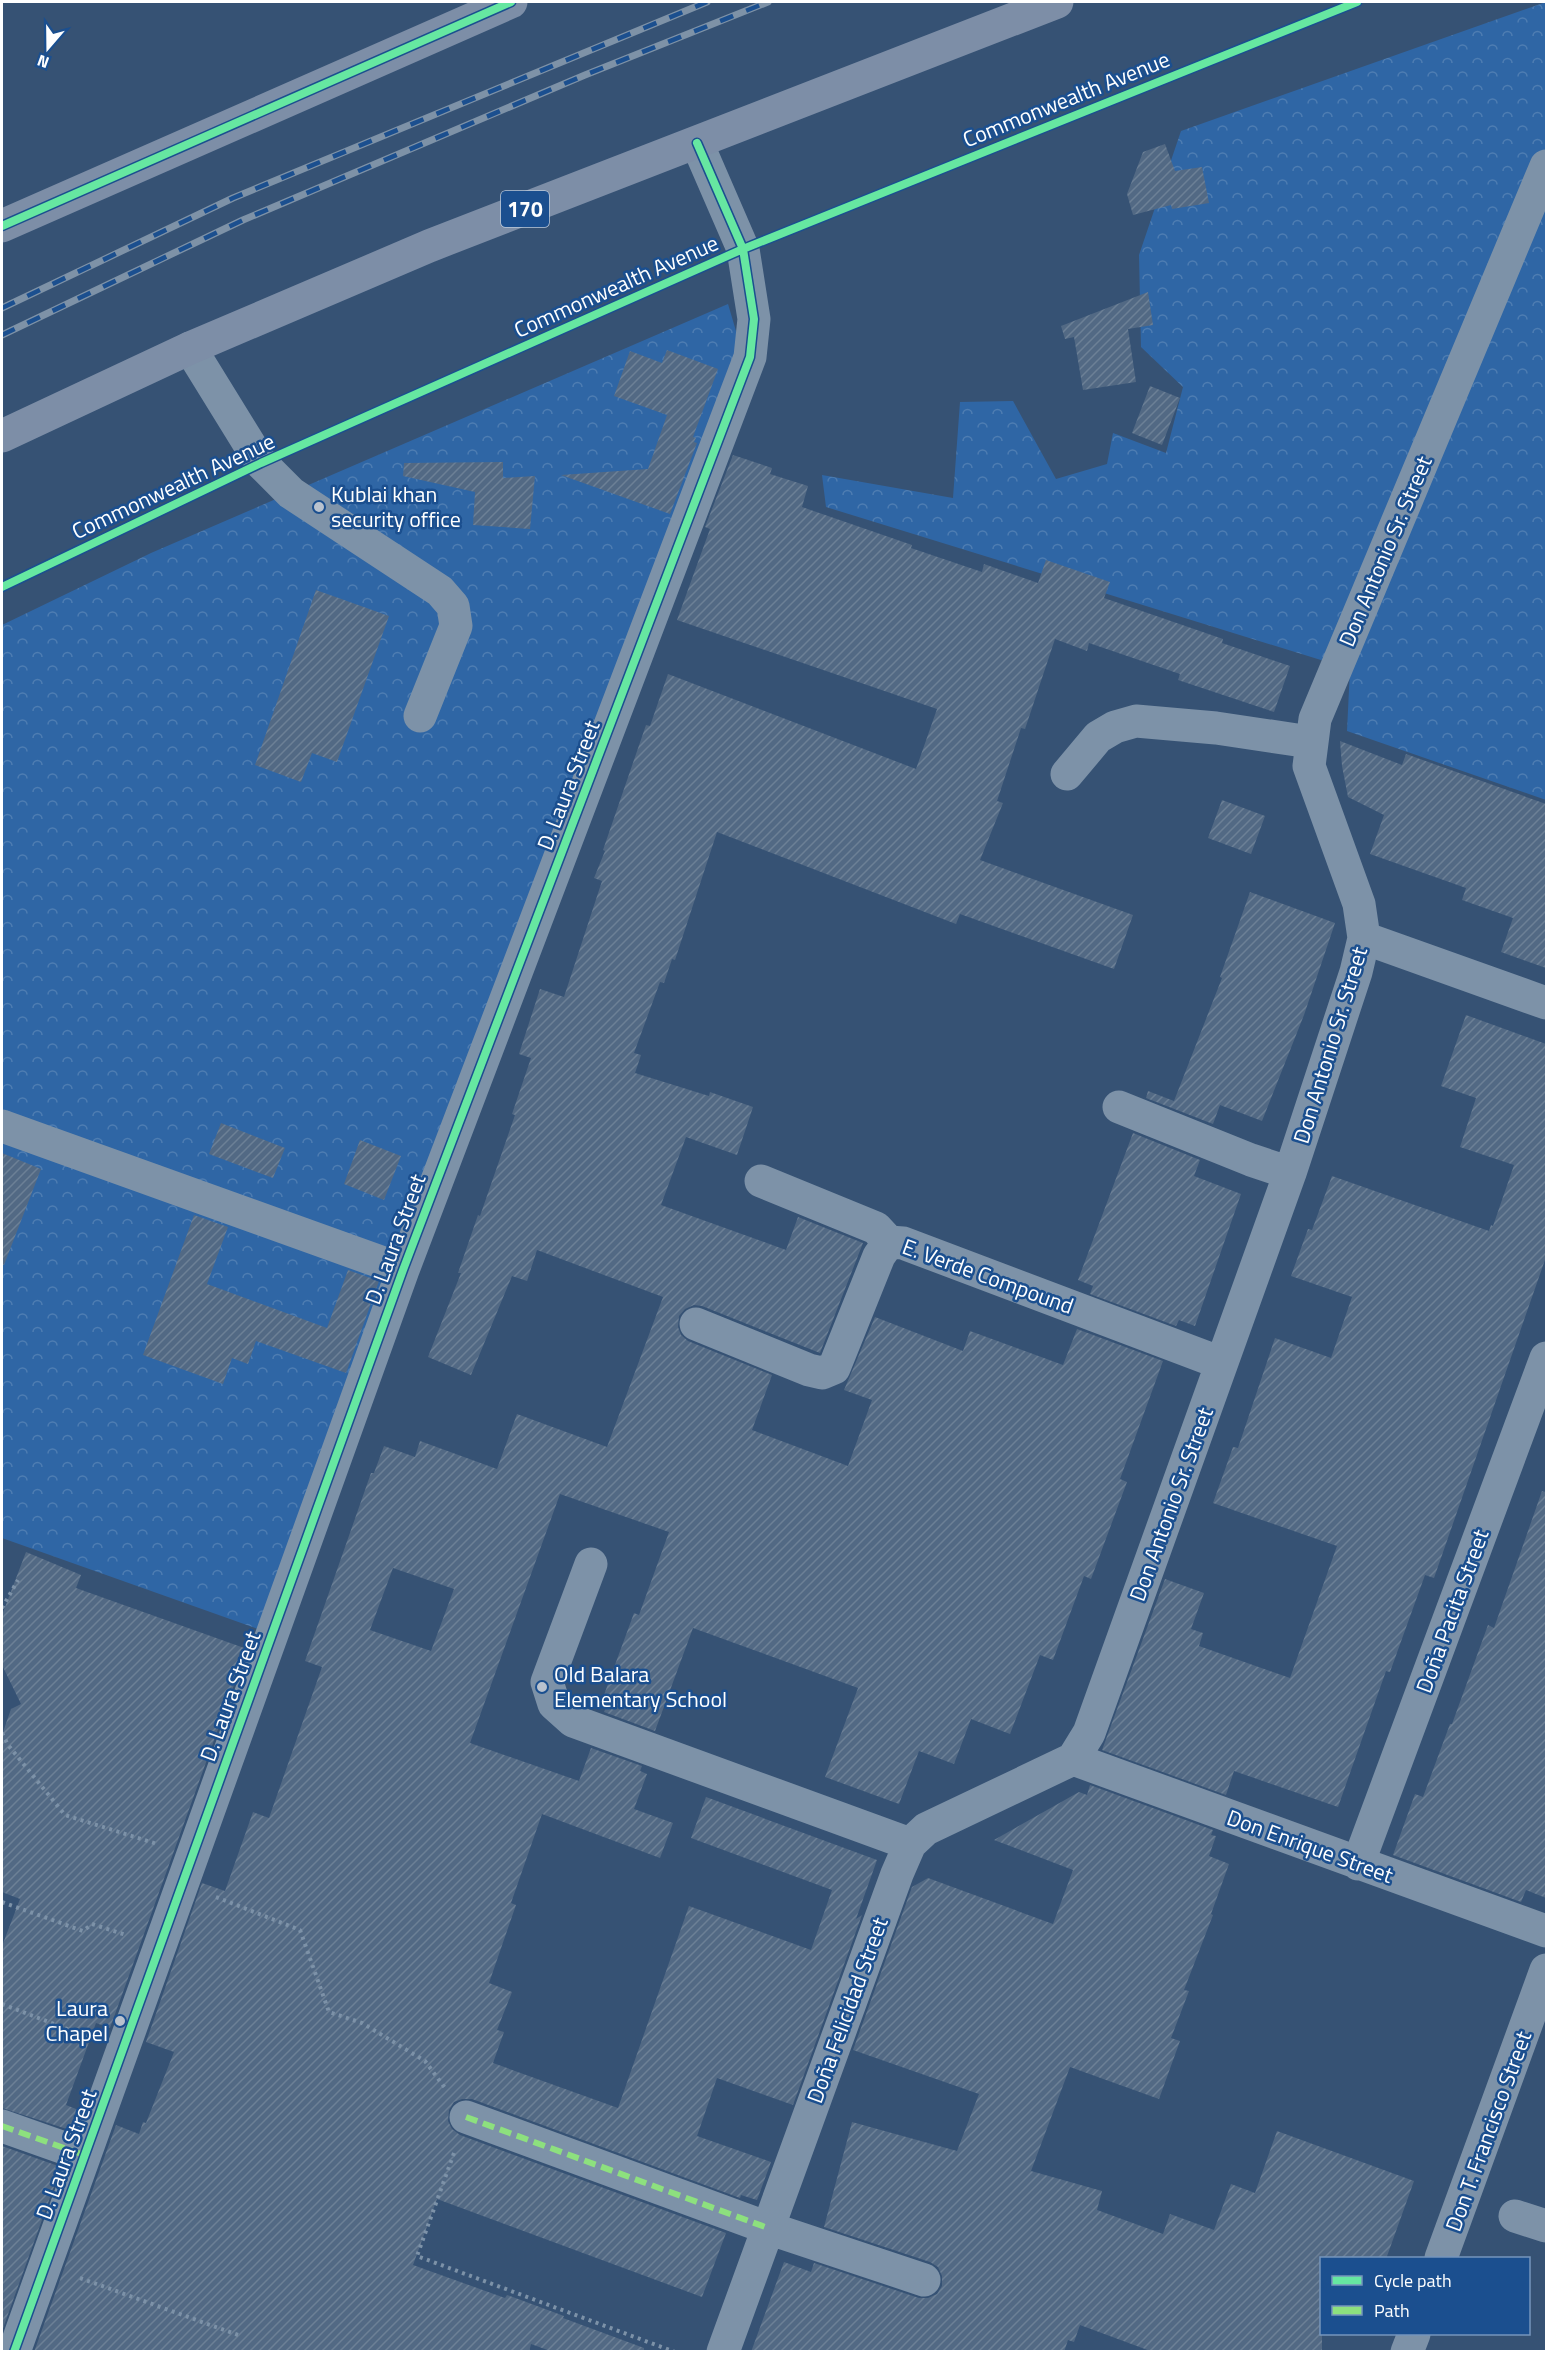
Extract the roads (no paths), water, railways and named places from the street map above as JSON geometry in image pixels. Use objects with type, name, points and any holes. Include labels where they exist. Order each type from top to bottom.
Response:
[{"type":"main road","points":[[2,226],[467,10],[511,2]]},
{"type":"main road","name":"170","points":[[2,436],[190,348],[429,246],[1057,2]]},
{"type":"street","name":"D. Laura Street","points":[[14,2352],[403,1270],[750,357],[754,319],[743,249],[697,143]]},
{"type":"street","name":"Don Antonio Sr. Street","points":[[1073,1759],[1089,1732],[1290,1173],[1356,972],[1364,938],[1359,904],[1309,766],[1315,719],[1546,166]]},
{"type":"street","points":[[190,348],[261,463],[284,486],[300,499],[440,591],[453,606],[456,626],[420,716]]},
{"type":"street","points":[[1066,774],[1098,737],[1115,727],[1136,721],[1216,728],[1311,742]]},
{"type":"street","points":[[1364,938],[1546,1004]]},
{"type":"street","points":[[1119,1107],[1251,1160],[1290,1173]]},
{"type":"street","points":[[2,1126],[403,1270]]},
{"type":"street","points":[[761,1181],[876,1228],[889,1242]]},
{"type":"street","name":"E. Verde Compound","points":[[696,1324],[809,1370],[822,1373],[834,1368],[879,1256],[889,1242],[903,1243],[1221,1363]]},
{"type":"street","name":"Doña Pacita Street","points":[[1358,1864],[1546,1358]]},
{"type":"street","points":[[591,1564],[547,1682],[554,1704],[560,1710],[573,1721],[910,1844]]},
{"type":"street","name":"Don Enrique Street","points":[[1073,1759],[1546,1931]]},
{"type":"street","name":"Doña Felicidad Street","points":[[723,2352],[897,1874],[910,1844],[926,1829],[1073,1759]]},
{"type":"street","name":"Don T. Francisco Street","points":[[1442,2257],[1546,1970]]},
{"type":"street","points":[[466,2117],[768,2228],[924,2280]]},
{"type":"street","points":[[2,2126],[84,2155]]},
{"type":"street","points":[[1515,2216],[1546,2226]]},
{"type":"street","points":[[1407,2352],[1414,2335]]},
{"type":"railway","points":[[2,308],[233,198],[707,2]]},
{"type":"railway","points":[[2,335],[243,220],[585,75],[768,2]]},
{"type":"place","name":"Kublai khan security office","points":[[319,507]]},
{"type":"place","name":"Old Balara Elementary School","points":[[542,1687]]},
{"type":"place","name":"Laura Chapel","points":[[120,2021]]}]
